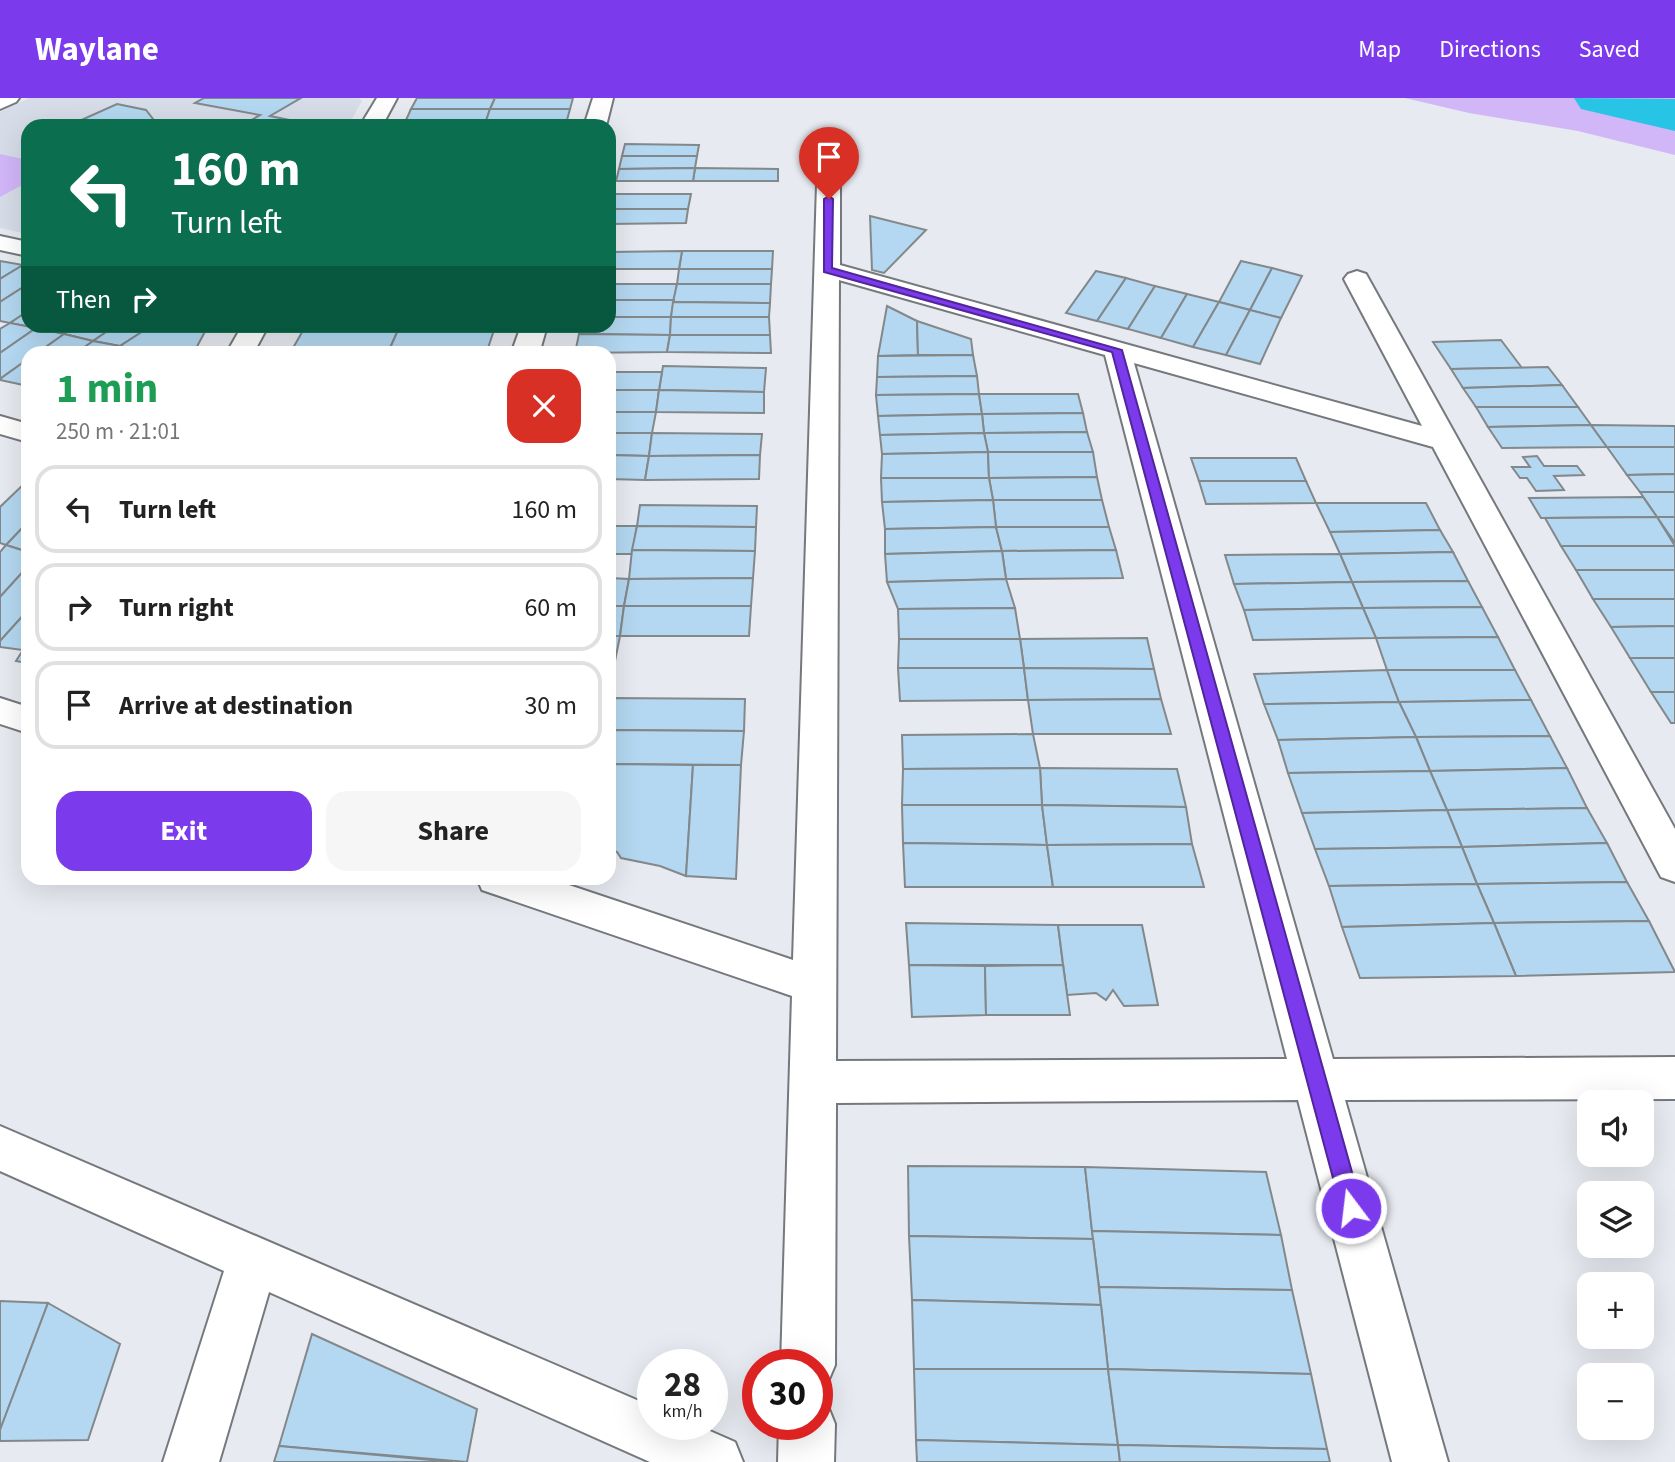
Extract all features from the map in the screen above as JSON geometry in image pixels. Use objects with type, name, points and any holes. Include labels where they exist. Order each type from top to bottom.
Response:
[{"type":"street","points":[[0,103],[9,98]]},
{"type":"street","points":[[374,119],[387,98]]},
{"type":"street","points":[[597,119],[603,98]]},
{"type":"street","points":[[808,1349],[829,152]]},
{"type":"street","points":[[0,243],[21,248]]},
{"type":"street","points":[[827,269],[1443,441]]},
{"type":"street","points":[[1357,279],[1675,866]]},
{"type":"street","points":[[1117,350],[1420,1462]]},
{"type":"street","points":[[0,425],[21,431]]},
{"type":"street","points":[[0,711],[21,718]]},
{"type":"street","points":[[518,885],[814,985]]},
{"type":"street","points":[[813,1082],[1675,1079]]},
{"type":"street","points":[[0,1148],[715,1462]]},
{"type":"street","points":[[191,1462],[253,1259]]},
{"type":"street","points":[[806,1462],[807,1440]]},
{"type":"shaded area","points":[[29,98],[359,98],[362,101],[352,119],[21,119],[21,232],[0,228],[0,112]]},
{"type":"shaded area","points":[[1405,98],[1675,98],[1675,155],[1578,131],[1469,113]]},
{"type":"shaded area","points":[[0,154],[21,158],[21,186],[0,197]]},
{"type":"building","points":[[204,98],[301,98],[270,116],[285,119],[253,119],[260,115],[195,103]]},
{"type":"building","points":[[417,98],[495,98],[490,109],[411,109]]},
{"type":"building","points":[[495,98],[573,98],[570,109],[490,109]]},
{"type":"building","points":[[117,104],[146,110],[153,119],[84,119]]},
{"type":"building","points":[[411,109],[490,109],[487,119],[406,119]]},
{"type":"building","points":[[490,109],[570,109],[567,119],[487,119]]},
{"type":"building","points":[[625,144],[699,145],[697,156],[622,156]]},
{"type":"building","points":[[622,156],[697,156],[695,168],[619,169]]},
{"type":"building","points":[[695,168],[778,169],[778,181],[693,181]]},
{"type":"building","points":[[695,168],[693,181],[616,181],[619,169]]},
{"type":"building","points":[[616,194],[691,194],[688,209],[616,209]]},
{"type":"building","points":[[616,209],[688,209],[686,223],[616,224]]},
{"type":"building","points":[[870,216],[926,230],[884,273],[872,270]]},
{"type":"building","points":[[682,251],[773,251],[772,269],[679,269]]},
{"type":"building","points":[[682,251],[679,269],[616,269],[616,252]]},
{"type":"building","points":[[0,261],[21,265],[21,266],[0,279]]},
{"type":"building","points":[[1241,261],[1272,268],[1250,310],[1219,302]]},
{"type":"building","points":[[21,266],[21,288],[0,302],[0,279]]},
{"type":"building","points":[[1272,268],[1302,276],[1281,318],[1250,310]]},
{"type":"building","points":[[679,269],[772,269],[771,284],[677,284]]},
{"type":"building","points":[[1096,271],[1126,278],[1097,321],[1066,313]]},
{"type":"building","points":[[1126,278],[1155,286],[1128,329],[1097,321]]},
{"type":"building","points":[[616,284],[677,284],[674,300],[616,300]]},
{"type":"building","points":[[677,284],[771,284],[770,303],[673,302]]},
{"type":"building","points":[[1155,286],[1187,294],[1161,338],[1128,329]]},
{"type":"building","points":[[21,288],[21,316],[10,323],[0,321],[0,302]]},
{"type":"building","points":[[1187,294],[1219,302],[1193,347],[1161,338]]},
{"type":"building","points":[[616,300],[674,300],[671,317],[616,317]]},
{"type":"building","points":[[673,302],[770,303],[769,317],[671,317]]},
{"type":"building","points":[[1219,302],[1250,310],[1226,355],[1193,347]]},
{"type":"building","points":[[887,306],[917,321],[918,355],[878,356]]},
{"type":"building","points":[[1250,310],[1281,318],[1260,364],[1226,355]]},
{"type":"building","points":[[21,316],[21,325],[10,323]]},
{"type":"building","points":[[616,317],[671,317],[670,335],[579,334],[616,333]]},
{"type":"building","points":[[671,317],[769,317],[770,335],[670,335]]},
{"type":"building","points":[[917,321],[971,339],[973,355],[918,355]]},
{"type":"building","points":[[10,323],[21,325],[21,333],[29,333],[0,353],[0,329]]},
{"type":"building","points":[[29,333],[64,334],[47,346],[21,346],[21,364],[0,379],[0,353]]},
{"type":"building","points":[[66,333],[105,333],[93,341]]},
{"type":"building","points":[[105,333],[140,333],[120,346],[93,341]]},
{"type":"building","points":[[140,333],[204,333],[197,346],[120,346]]},
{"type":"building","points":[[302,333],[397,333],[391,346],[294,346]]},
{"type":"building","points":[[397,333],[493,333],[489,346],[391,346]]},
{"type":"building","points":[[64,334],[93,341],[86,346],[47,346]]},
{"type":"building","points":[[579,334],[670,335],[667,352],[616,353],[616,346],[576,346]]},
{"type":"building","points":[[670,335],[770,335],[771,353],[667,352]]},
{"type":"building","points":[[1501,340],[1522,368],[1451,369],[1433,342]]},
{"type":"building","points":[[93,341],[120,346],[86,346]]},
{"type":"building","points":[[973,355],[977,376],[877,377],[878,356]]},
{"type":"building","points":[[21,364],[21,384],[0,379]]},
{"type":"building","points":[[663,366],[766,368],[764,392],[659,390]]},
{"type":"building","points":[[1548,367],[1562,385],[1463,388],[1451,369]]},
{"type":"building","points":[[616,372],[662,372],[659,390],[616,390]]},
{"type":"building","points":[[977,376],[979,394],[876,395],[877,377]]},
{"type":"building","points":[[1562,385],[1578,407],[1476,407],[1463,388]]},
{"type":"building","points":[[616,390],[659,390],[656,412],[616,412]]},
{"type":"building","points":[[659,390],[764,392],[764,413],[656,412]]},
{"type":"building","points":[[979,394],[982,414],[878,416],[876,395]]},
{"type":"building","points":[[979,394],[1078,394],[1083,413],[982,414]]},
{"type":"building","points":[[1476,407],[1578,407],[1591,425],[1488,427]]},
{"type":"building","points":[[616,412],[656,412],[652,433],[616,433]]},
{"type":"building","points":[[1083,413],[1087,432],[984,433],[982,414]]},
{"type":"building","points":[[982,414],[984,433],[880,435],[878,416]]},
{"type":"building","points":[[1591,425],[1607,447],[1502,448],[1488,427]]},
{"type":"building","points":[[1591,425],[1675,426],[1675,447],[1607,447]]},
{"type":"building","points":[[1087,432],[1093,452],[988,452],[984,433]]},
{"type":"building","points":[[616,433],[652,433],[649,456],[616,455]]},
{"type":"building","points":[[652,433],[762,434],[760,455],[649,456]]},
{"type":"building","points":[[984,433],[988,452],[882,454],[880,435]]},
{"type":"building","points":[[1607,447],[1675,447],[1675,474],[1627,475]]},
{"type":"building","points":[[988,452],[989,478],[881,478],[882,454]]},
{"type":"building","points":[[988,452],[1093,452],[1097,477],[989,478]]},
{"type":"building","points":[[616,455],[649,456],[645,480],[616,479]]},
{"type":"building","points":[[760,455],[759,479],[645,480],[649,456]]},
{"type":"building","points":[[1537,456],[1544,466],[1577,466],[1584,475],[1554,476],[1564,490],[1536,491],[1527,478],[1520,478],[1512,467],[1530,467],[1523,457]]},
{"type":"building","points":[[1191,458],[1296,458],[1306,481],[1199,481]]},
{"type":"building","points":[[1675,474],[1675,492],[1640,492],[1627,475]]},
{"type":"building","points":[[1097,477],[1102,500],[993,500],[989,478]]},
{"type":"building","points":[[881,478],[989,478],[993,500],[882,502]]},
{"type":"building","points":[[1199,481],[1306,481],[1316,503],[1206,504]]},
{"type":"building","points":[[21,487],[21,529],[6,545],[0,543],[0,507]]},
{"type":"building","points":[[1640,492],[1675,492],[1675,517],[1657,517]]},
{"type":"building","points":[[1643,497],[1657,517],[1541,518],[1529,498]]},
{"type":"building","points":[[993,500],[1102,500],[1109,527],[996,527]]},
{"type":"building","points":[[993,500],[996,527],[885,529],[882,502]]},
{"type":"building","points":[[1316,503],[1426,503],[1440,530],[1330,532]]},
{"type":"building","points":[[640,505],[757,506],[756,527],[637,526]]},
{"type":"building","points":[[1657,517],[1675,517],[1675,543]]},
{"type":"building","points":[[1657,517],[1675,546],[1561,546],[1545,518]]},
{"type":"building","points":[[616,526],[637,526],[632,554],[616,554]]},
{"type":"building","points":[[637,526],[756,527],[755,551],[632,550]]},
{"type":"building","points":[[996,527],[1002,551],[885,554],[885,529]]},
{"type":"building","points":[[996,527],[1109,527],[1116,550],[1002,551]]},
{"type":"building","points":[[21,529],[21,550],[6,545]]},
{"type":"building","points":[[1440,530],[1453,552],[1340,554],[1330,532]]},
{"type":"building","points":[[6,545],[21,550],[21,574],[0,597],[0,552]]},
{"type":"building","points":[[1561,546],[1675,546],[1675,570],[1576,570]]},
{"type":"building","points":[[632,550],[755,551],[753,578],[629,579]]},
{"type":"building","points":[[1116,550],[1123,578],[1006,579],[1002,551]]},
{"type":"building","points":[[1002,551],[1006,579],[887,582],[885,554]]},
{"type":"building","points":[[1453,552],[1468,581],[1352,582],[1340,554]]},
{"type":"building","points":[[1340,554],[1352,582],[1234,584],[1225,555]]},
{"type":"building","points":[[1576,570],[1675,570],[1675,599],[1593,599]]},
{"type":"building","points":[[21,574],[21,618],[0,641],[0,597]]},
{"type":"building","points":[[616,578],[629,579],[624,606],[616,606]]},
{"type":"building","points":[[753,578],[751,606],[624,606],[629,579]]},
{"type":"building","points":[[1006,579],[1015,608],[898,609],[887,582]]},
{"type":"building","points":[[1468,581],[1482,607],[1363,608],[1352,582]]},
{"type":"building","points":[[1352,582],[1363,608],[1244,610],[1234,584]]},
{"type":"building","points":[[1593,599],[1675,599],[1675,626],[1611,627]]},
{"type":"building","points":[[616,606],[624,606],[620,636],[616,636]]},
{"type":"building","points":[[624,606],[751,606],[749,636],[620,636]]},
{"type":"building","points":[[1482,607],[1498,637],[1376,638],[1363,608]]},
{"type":"building","points":[[1015,608],[1020,639],[899,639],[898,609]]},
{"type":"building","points":[[1363,608],[1376,638],[1253,640],[1244,610]]},
{"type":"building","points":[[21,618],[21,650],[0,647],[0,641]]},
{"type":"building","points":[[1675,626],[1675,658],[1630,658],[1611,627]]},
{"type":"building","points":[[616,636],[620,636],[616,656]]},
{"type":"building","points":[[1498,637],[1515,670],[1387,670],[1376,638]]},
{"type":"building","points":[[1147,638],[1154,669],[1024,668],[1020,639]]},
{"type":"building","points":[[899,639],[1020,639],[1024,668],[898,668]]},
{"type":"building","points":[[1630,658],[1675,658],[1675,692],[1651,692]]},
{"type":"building","points":[[898,668],[1024,668],[1028,700],[900,701]]},
{"type":"building","points":[[1024,668],[1154,669],[1161,699],[1028,700]]},
{"type":"building","points":[[1387,670],[1399,702],[1264,704],[1254,674]]},
{"type":"building","points":[[1387,670],[1515,670],[1531,700],[1399,702]]},
{"type":"building","points":[[1651,692],[1675,692],[1675,723],[1671,723]]},
{"type":"building","points":[[616,698],[745,699],[744,731],[616,730]]},
{"type":"building","points":[[1161,699],[1171,734],[1033,734],[1028,700]]},
{"type":"building","points":[[1531,700],[1550,736],[1416,737],[1399,702]]},
{"type":"building","points":[[1399,702],[1416,737],[1278,740],[1264,704]]},
{"type":"building","points":[[616,730],[744,731],[741,765],[616,764]]},
{"type":"building","points":[[1033,734],[1040,768],[903,769],[902,735]]},
{"type":"building","points":[[1550,736],[1567,768],[1430,771],[1416,737]]},
{"type":"building","points":[[1416,737],[1430,771],[1288,773],[1278,740]]},
{"type":"building","points":[[616,764],[693,765],[686,876],[660,866],[621,858],[617,852]]},
{"type":"building","points":[[693,765],[741,765],[736,879],[686,876]]},
{"type":"building","points":[[1040,768],[1177,769],[1186,807],[1042,805]]},
{"type":"building","points":[[1040,768],[1042,805],[902,805],[903,769]]},
{"type":"building","points":[[1567,768],[1587,808],[1447,810],[1430,771]]},
{"type":"building","points":[[1430,771],[1447,810],[1302,813],[1288,773]]},
{"type":"building","points":[[902,805],[1042,805],[1047,845],[903,843]]},
{"type":"building","points":[[1042,805],[1186,807],[1192,844],[1047,845]]},
{"type":"building","points":[[1587,808],[1607,843],[1462,847],[1447,810]]},
{"type":"building","points":[[1447,810],[1462,847],[1315,849],[1302,813]]},
{"type":"building","points":[[903,843],[1047,845],[1053,887],[905,887]]},
{"type":"building","points":[[1607,843],[1627,882],[1477,884],[1462,847]]},
{"type":"building","points":[[1192,844],[1204,887],[1053,887],[1047,845]]},
{"type":"building","points":[[1462,847],[1477,884],[1329,886],[1315,849]]},
{"type":"building","points":[[1627,882],[1649,921],[1494,923],[1477,884]]},
{"type":"building","points":[[1477,884],[1494,923],[1342,927],[1329,886]]},
{"type":"building","points":[[1649,921],[1675,972],[1516,976],[1494,923]]},
{"type":"building","points":[[906,923],[1058,925],[1063,965],[909,965]]},
{"type":"building","points":[[1494,923],[1516,976],[1360,978],[1342,927]]},
{"type":"building","points":[[1058,925],[1142,925],[1158,1005],[1124,1006],[1113,990],[1106,1000],[1096,993],[1067,995]]},
{"type":"building","points":[[909,965],[985,966],[986,1015],[912,1017]]},
{"type":"building","points":[[1063,965],[1070,1015],[986,1015],[985,966]]},
{"type":"building","points":[[908,1166],[1085,1167],[1093,1239],[909,1236]]},
{"type":"building","points":[[1085,1167],[1266,1172],[1281,1235],[1092,1231]]},
{"type":"building","points":[[1092,1231],[1281,1235],[1292,1290],[1099,1287]]},
{"type":"building","points":[[909,1236],[1093,1239],[1101,1305],[912,1300]]},
{"type":"building","points":[[1099,1287],[1292,1290],[1311,1374],[1108,1369]]},
{"type":"building","points":[[912,1300],[1101,1305],[1108,1369],[914,1369]]},
{"type":"building","points":[[0,1301],[48,1303],[0,1430]]},
{"type":"building","points":[[48,1303],[120,1344],[88,1440],[0,1441],[0,1430]]},
{"type":"building","points":[[312,1334],[477,1409],[467,1462],[279,1446]]},
{"type":"building","points":[[914,1369],[1108,1369],[1118,1445],[916,1440]]},
{"type":"building","points":[[1108,1369],[1311,1374],[1327,1449],[1118,1445]]},
{"type":"building","points":[[916,1440],[1118,1445],[1120,1462],[917,1462]]},
{"type":"building","points":[[1118,1445],[1327,1449],[1330,1462],[1120,1462]]},
{"type":"building","points":[[279,1446],[453,1462],[274,1462]]},
{"type":"waterway","points":[[1599,98],[1675,115]]},
{"type":"route","points":[[829,199],[827,269],[1117,350],[1351,1208]]}]
